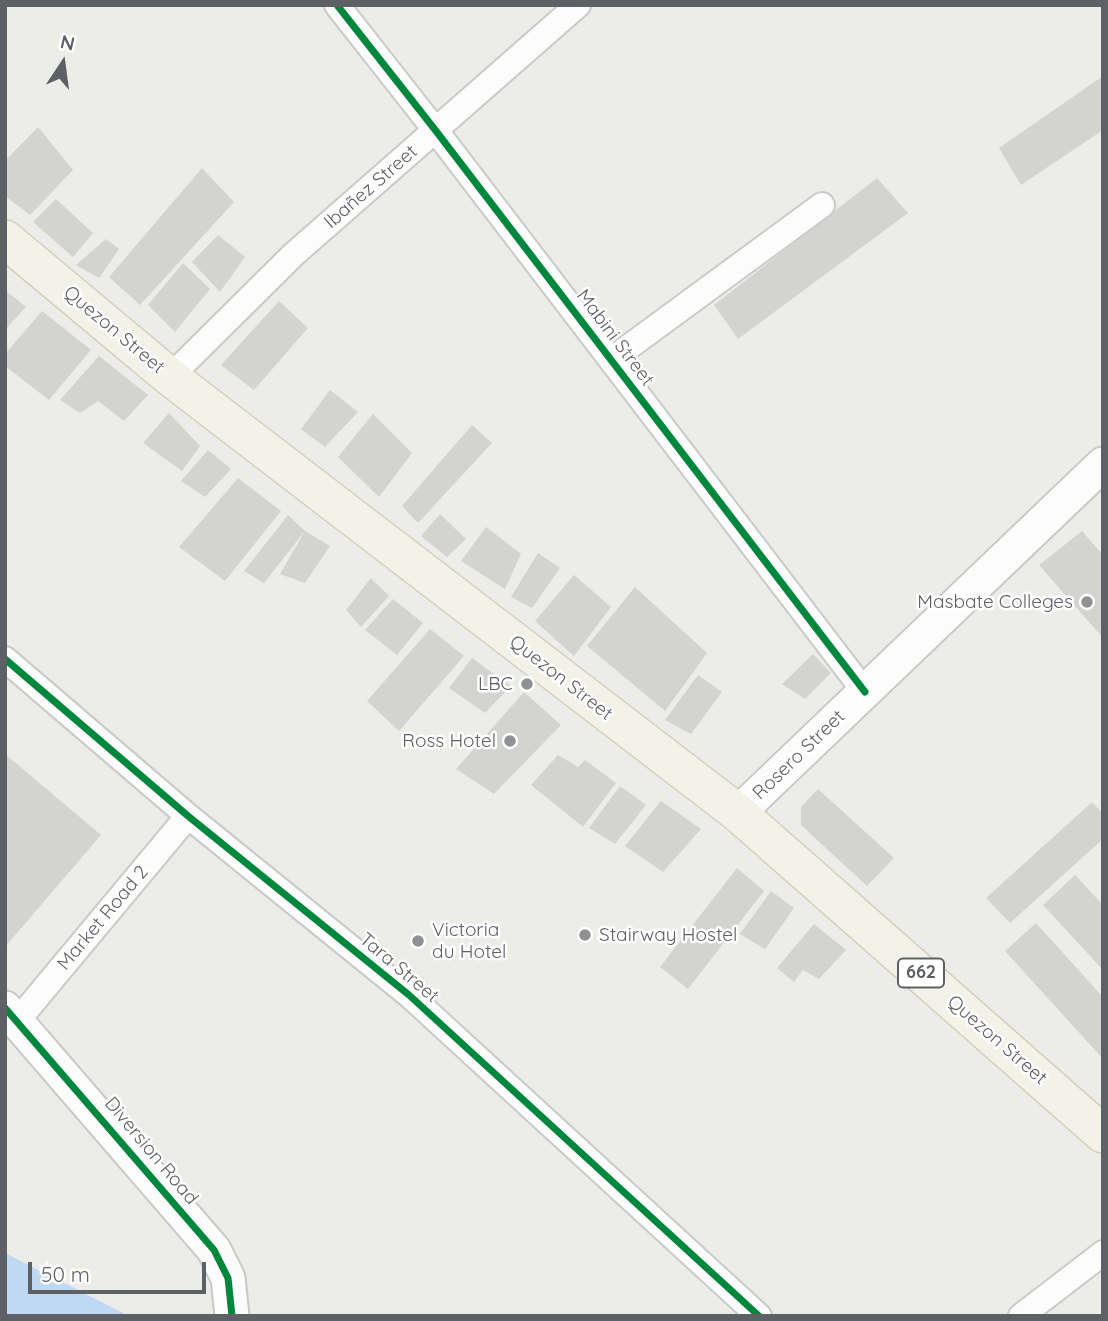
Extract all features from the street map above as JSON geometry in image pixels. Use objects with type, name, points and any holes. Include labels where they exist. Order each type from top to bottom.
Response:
[{"type":"main road","name":"Quezon Street","points":[[5,239],[170,377],[738,813],[1103,1134]]},
{"type":"main road","name":"Rosero Street","points":[[738,813],[1103,464]]},
{"type":"main road","name":"Diversion Road","points":[[11,1014],[214,1250],[228,1278],[232,1316]]},
{"type":"street","name":"Mabini Street","points":[[337,5],[865,692]]},
{"type":"street","name":"Ibañez Street","points":[[170,377],[293,255],[578,5]]},
{"type":"street","points":[[611,360],[822,205]]},
{"type":"street","name":"Tara Street","points":[[5,659],[188,816],[410,996],[759,1316]]},
{"type":"street","name":"Market Road 2","points":[[11,1014],[188,816]]},
{"type":"street","points":[[1021,1316],[1103,1253]]},
{"type":"water","points":[[5,1253],[129,1316],[5,1316]]},
{"type":"building","points":[[1103,76],[1103,130],[1021,185],[999,148]]},
{"type":"building","points":[[38,127],[73,170],[30,215],[5,196],[5,161]]},
{"type":"building","points":[[202,168],[234,202],[140,305],[109,277]]},
{"type":"building","points":[[877,178],[908,213],[738,339],[714,305]]},
{"type":"building","points":[[56,199],[93,233],[73,257],[33,222]]},
{"type":"building","points":[[218,235],[245,257],[220,292],[192,262]]},
{"type":"building","points":[[106,239],[119,249],[99,278],[76,265]]},
{"type":"building","points":[[183,263],[210,289],[175,332],[148,305]]},
{"type":"building","points":[[5,290],[26,307],[5,330]]},
{"type":"building","points":[[279,301],[308,328],[254,390],[221,365]]},
{"type":"building","points":[[42,311],[91,350],[49,400],[5,366],[5,354]]},
{"type":"building","points":[[99,356],[148,395],[124,421],[98,401],[80,413],[60,400]]},
{"type":"building","points":[[330,390],[358,412],[325,447],[301,429]]},
{"type":"building","points":[[169,413],[200,446],[182,471],[143,443]]},
{"type":"building","points":[[373,414],[412,453],[379,497],[338,457]]},
{"type":"building","points":[[472,425],[492,443],[418,523],[402,506]]},
{"type":"building","points":[[208,450],[231,469],[205,497],[181,481]]},
{"type":"building","points":[[238,478],[281,511],[225,581],[179,547]]},
{"type":"building","points":[[440,514],[466,539],[447,557],[421,536]]},
{"type":"building","points":[[288,515],[305,531],[264,583],[244,571]]},
{"type":"building","points":[[486,527],[521,554],[505,589],[461,561]]},
{"type":"building","points":[[305,531],[330,546],[305,583],[280,574]]},
{"type":"building","name":"Masbate Colleges","points":[[1082,531],[1103,555],[1103,638],[1039,565]]},
{"type":"building","points":[[538,553],[560,568],[532,608],[511,597]]},
{"type":"building","points":[[574,575],[611,607],[574,656],[535,621]]},
{"type":"building","points":[[371,578],[389,596],[361,627],[346,610]]},
{"type":"building","points":[[635,587],[707,653],[665,711],[587,646]]},
{"type":"building","points":[[393,599],[423,623],[397,655],[365,630]]},
{"type":"building","points":[[430,629],[464,656],[399,731],[367,701]]},
{"type":"building","points":[[813,654],[831,673],[805,699],[782,684]]},
{"type":"building","points":[[472,658],[511,686],[485,713],[449,688]]},
{"type":"building","points":[[698,675],[722,692],[691,734],[665,720]]},
{"type":"building","points":[[524,692],[561,725],[494,794],[456,769]]},
{"type":"building","points":[[5,754],[101,835],[5,947]]},
{"type":"building","points":[[558,755],[578,767],[585,760],[616,783],[583,827],[531,785]]},
{"type":"building","points":[[620,786],[646,805],[615,844],[589,828]]},
{"type":"building","points":[[818,789],[894,858],[867,886],[801,825],[801,807]]},
{"type":"building","points":[[661,801],[701,829],[663,872],[625,846]]},
{"type":"building","points":[[1092,802],[1103,814],[1103,839],[1010,923],[986,898]]},
{"type":"building","points":[[737,868],[764,891],[688,989],[660,967]]},
{"type":"building","points":[[1075,875],[1103,905],[1103,970],[1043,905]]},
{"type":"building","points":[[771,891],[794,908],[765,949],[740,934]]},
{"type":"building","points":[[1036,923],[1103,997],[1103,1059],[1005,951]]},
{"type":"building","points":[[814,924],[846,950],[819,979],[803,970],[794,982],[777,968]]},
{"type":"cycle path","points":[[337,5],[865,692]]},
{"type":"cycle path","points":[[5,659],[188,816],[409,995],[759,1316]]},
{"type":"cycle path","points":[[5,1008],[214,1250],[228,1278],[232,1316]]},
{"type":"place","name":"Masbate Colleges","points":[[1087,602]]},
{"type":"place","name":"LBC","points":[[527,684]]},
{"type":"place","name":"Ross Hotel","points":[[510,741]]},
{"type":"place","name":"Stairway Hostel","points":[[585,935]]},
{"type":"place","name":"Victoria du Hotel","points":[[418,941]]}]
